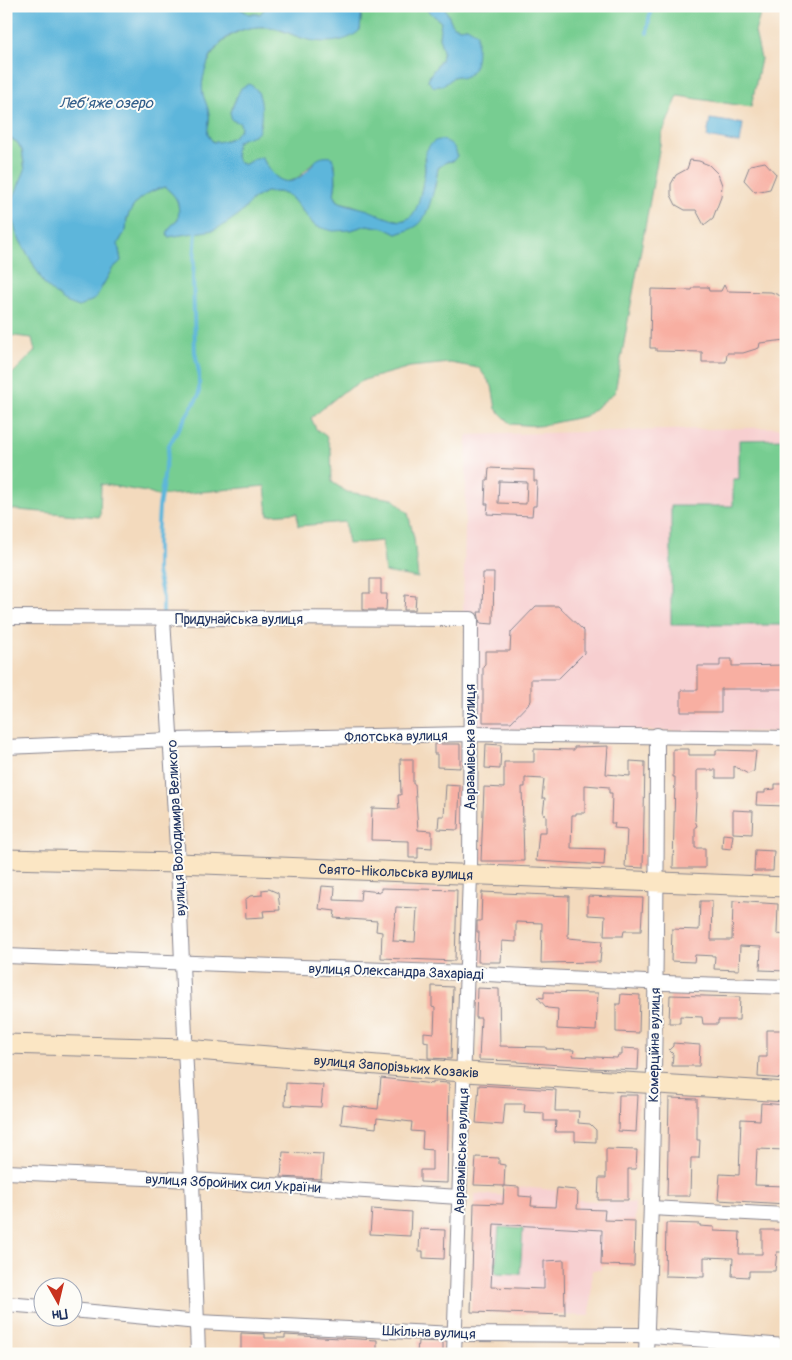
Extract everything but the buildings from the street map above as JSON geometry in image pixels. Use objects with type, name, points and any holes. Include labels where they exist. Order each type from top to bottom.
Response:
[{"type":"main road","name":"Свято-Нікольська вулиця","points":[[6,860],[178,863],[786,887]]},
{"type":"main road","name":"вулиця Запорізьких Козаків","points":[[6,1044],[185,1043],[463,1072],[786,1092]]},
{"type":"street","name":"Придунайська вулиця","points":[[6,617],[471,619]]},
{"type":"street","name":"вулиця Володимира Великого","points":[[163,619],[178,863],[198,1354]]},
{"type":"street","name":"Авраамівська вулиця","points":[[454,1354],[470,875],[471,619]]},
{"type":"street","name":"Флотська вулиця","points":[[6,747],[171,740],[470,734],[786,738]]},
{"type":"street","name":"Комерційна вулиця","points":[[646,1354],[651,1208],[657,882],[657,735]]},
{"type":"street","name":"вулиця Олександра Захаріаді","points":[[6,956],[786,987]]},
{"type":"street","name":"вулиця Збройних сил України","points":[[6,1172],[192,1180],[459,1197]]},
{"type":"street","points":[[651,1208],[786,1215]]},
{"type":"street","points":[[6,1304],[32,1306]]},
{"type":"street","name":"Шкільна вулиця","points":[[82,1311],[198,1322],[455,1334],[646,1336],[786,1346]]},
{"type":"shaded area","points":[[786,427],[786,732],[481,729],[476,723],[478,614],[463,612],[467,435]]},
{"type":"shaded area","points":[[519,1187],[556,1190],[556,1199],[635,1203],[634,1266],[601,1265],[601,1270],[592,1270],[590,1316],[471,1312],[475,1194],[519,1196]]},
{"type":"green space","points":[[235,6],[267,6],[260,14],[249,14]]},
{"type":"green space","points":[[364,6],[423,6],[441,22],[439,37],[443,51],[441,60],[428,81],[434,87],[443,85],[453,77],[458,76],[467,27],[453,26],[444,6],[765,6],[761,11],[755,32],[761,59],[751,107],[678,96],[662,134],[615,392],[586,416],[539,426],[511,424],[496,409],[492,386],[479,368],[450,363],[410,367],[364,380],[343,392],[311,418],[316,429],[326,436],[331,450],[332,482],[347,492],[393,499],[408,513],[414,538],[418,578],[385,572],[382,541],[348,544],[345,522],[298,526],[297,513],[268,515],[265,486],[157,496],[146,492],[101,484],[100,517],[6,509],[6,384],[10,376],[35,351],[32,338],[6,335],[6,136],[17,142],[22,150],[25,171],[13,199],[17,235],[45,285],[95,299],[112,269],[121,261],[118,244],[126,230],[127,218],[133,207],[147,194],[165,187],[173,194],[179,209],[178,220],[171,226],[168,237],[196,232],[241,213],[253,199],[266,192],[279,192],[290,196],[315,226],[351,230],[367,225],[385,228],[397,234],[408,230],[435,187],[438,168],[446,162],[453,161],[424,157],[425,171],[417,210],[410,218],[401,221],[385,218],[339,202],[334,195],[336,182],[335,163],[312,163],[297,178],[285,181],[273,174],[262,157],[244,165],[237,160],[235,152],[237,142],[245,137],[253,136],[261,124],[260,98],[237,96],[230,112],[240,123],[241,128],[232,137],[213,142],[207,132],[209,118],[202,93],[203,75],[214,51],[223,42],[245,29],[258,27],[278,29],[314,41],[330,39],[360,30],[362,8]]},
{"type":"green space","points":[[786,439],[786,625],[671,625],[671,506],[733,506],[733,479],[739,479],[739,440]]},
{"type":"green space","points":[[499,1227],[523,1229],[520,1274],[495,1273]]},
{"type":"water","name":"Леб’яже озеро","points":[[6,6],[235,6],[249,14],[260,14],[267,6],[364,6],[362,8],[360,30],[354,35],[339,41],[314,41],[270,27],[244,29],[229,36],[210,58],[202,82],[209,114],[208,132],[210,139],[213,142],[225,140],[235,135],[241,128],[240,123],[232,120],[230,112],[241,88],[249,84],[259,93],[262,111],[258,133],[237,142],[235,152],[237,160],[244,165],[262,157],[274,175],[284,181],[290,181],[304,174],[318,159],[332,157],[336,176],[334,195],[337,201],[400,221],[412,215],[416,208],[424,177],[425,153],[432,143],[440,140],[449,143],[453,146],[457,156],[453,161],[446,162],[438,168],[430,203],[422,221],[414,227],[397,234],[385,228],[367,225],[351,230],[333,231],[315,226],[290,196],[279,192],[266,192],[253,199],[241,213],[214,230],[168,237],[167,233],[171,226],[178,220],[179,209],[177,201],[173,194],[165,187],[153,191],[137,202],[127,218],[126,230],[118,244],[121,261],[112,269],[95,299],[79,307],[63,301],[45,285],[17,235],[11,213],[13,199],[25,170],[22,150],[17,142],[6,136]]},
{"type":"water","points":[[423,6],[444,6],[453,26],[467,27],[477,33],[475,66],[467,76],[461,78],[458,76],[453,77],[445,84],[434,87],[428,81],[441,60],[443,51],[439,37],[441,22]]},
{"type":"water","points":[[710,119],[743,124],[740,143],[707,137]]},
{"type":"waterway","points":[[647,33],[651,6]]},
{"type":"waterway","points":[[163,614],[163,598],[157,572],[157,542],[159,507],[169,445],[199,395],[199,372],[195,352],[193,276],[196,232]]}]
